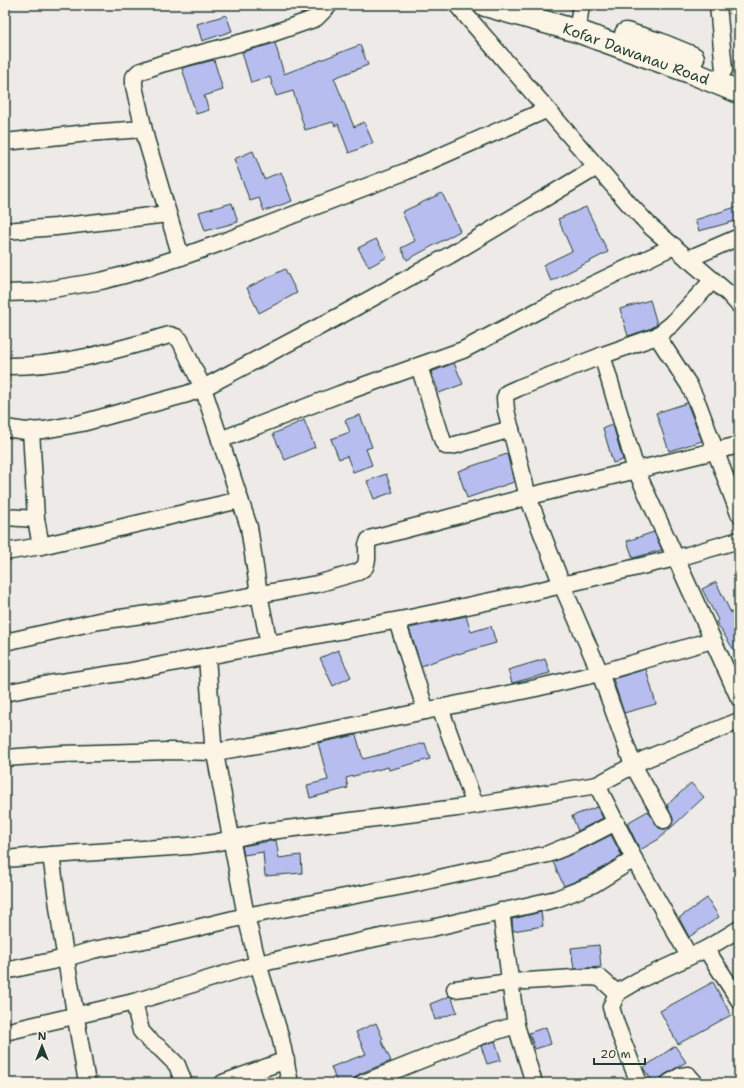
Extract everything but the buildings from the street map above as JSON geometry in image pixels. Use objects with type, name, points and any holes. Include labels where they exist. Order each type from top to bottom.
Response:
[{"type":"street","points":[[181,257],[143,129],[134,86],[134,77],[139,72],[161,64],[262,37],[308,21],[316,18],[329,5]]},
{"type":"street","points":[[457,5],[546,110],[629,204],[739,305]]},
{"type":"street","name":"Kofar Dawanau Road","points":[[485,5],[577,31],[690,72],[739,92]]},
{"type":"street","name":"Kofar Dawanau Road","points":[[534,5],[580,12],[731,73]]},
{"type":"street","points":[[718,5],[731,73]]},
{"type":"street","points":[[5,293],[35,292],[101,281],[181,257],[407,171],[546,110]]},
{"type":"street","points":[[5,142],[143,129]]},
{"type":"street","points":[[5,428],[44,430],[82,423],[187,394],[203,388],[345,313],[450,255],[597,167]]},
{"type":"street","points":[[5,231],[56,227],[168,214]]},
{"type":"street","points":[[688,259],[739,237]]},
{"type":"street","points":[[220,440],[340,394],[463,350],[542,309],[674,246]]},
{"type":"street","points":[[664,820],[632,765],[600,673],[562,585],[528,497],[505,398],[507,393],[518,388],[602,355],[657,336],[672,324],[712,280]]},
{"type":"street","points":[[5,366],[23,366],[70,361],[170,335],[180,340],[203,388],[249,526],[259,594],[269,644]]},
{"type":"street","points":[[657,336],[689,385],[716,450],[739,514]]},
{"type":"street","points":[[602,355],[636,470],[739,698]]},
{"type":"street","points":[[419,366],[443,442],[446,446],[452,446],[511,429]]},
{"type":"street","points":[[31,430],[36,519],[41,546]]},
{"type":"street","points":[[5,642],[99,621],[163,612],[317,584],[358,572],[365,567],[367,560],[367,545],[369,540],[374,538],[528,497],[739,445]]},
{"type":"street","points":[[5,552],[41,546],[240,500]]},
{"type":"street","points":[[5,517],[36,519]]},
{"type":"street","points":[[5,693],[49,684],[126,672],[397,621],[509,598],[676,558],[739,540]]},
{"type":"street","points":[[397,621],[474,805]]},
{"type":"street","points":[[5,758],[60,754],[171,751],[215,752],[276,742],[536,688],[600,673],[712,640]]},
{"type":"street","points":[[207,656],[211,726],[246,916],[258,964],[280,1034],[290,1083]]},
{"type":"street","points":[[5,859],[214,843],[262,832],[383,818],[597,785],[632,765],[739,722]]},
{"type":"street","points":[[597,785],[634,858],[690,956]]},
{"type":"street","points":[[5,971],[66,958],[93,950],[155,938],[246,916],[408,885],[548,854],[570,846],[616,822]]},
{"type":"street","points":[[51,855],[66,958],[87,1083]]},
{"type":"street","points":[[5,1032],[134,1002],[258,964],[382,936],[432,928],[556,899],[594,884],[634,858]]},
{"type":"street","points":[[501,911],[516,1025],[534,1083]]},
{"type":"street","points":[[639,1083],[611,1007],[617,992],[706,948],[739,929]]},
{"type":"street","points":[[706,948],[739,1000]]},
{"type":"street","points":[[455,989],[511,982],[590,977],[600,978],[617,992]]},
{"type":"street","points":[[134,1002],[141,1031],[177,1065],[184,1083]]},
{"type":"street","points":[[363,1083],[481,1036],[516,1025]]},
{"type":"street","points":[[223,1083],[286,1060]]},
{"type":"street","points":[[669,1083],[681,1076],[688,1075],[695,1083]]}]
